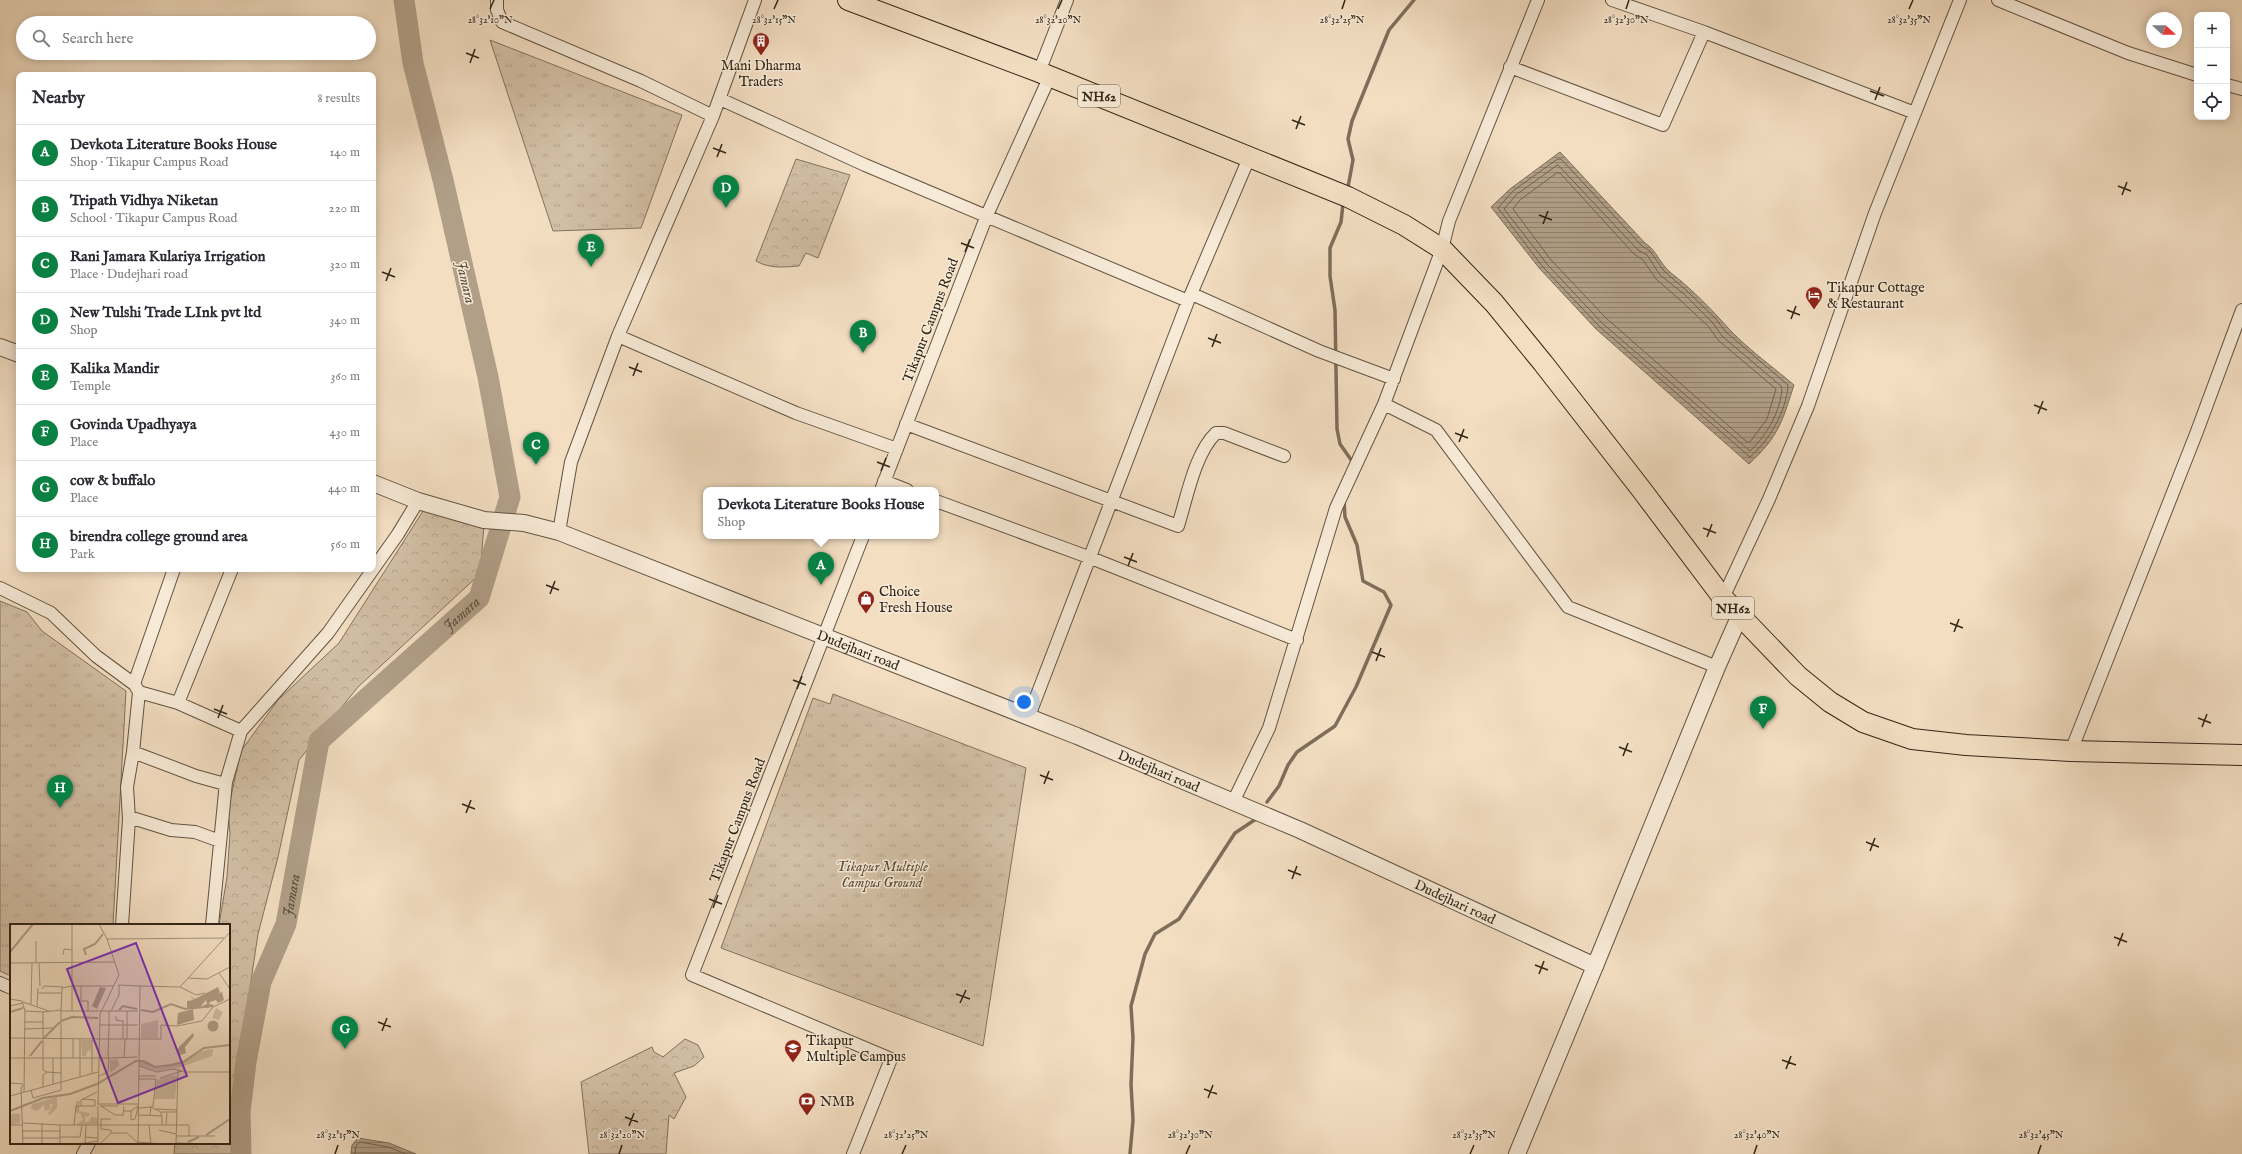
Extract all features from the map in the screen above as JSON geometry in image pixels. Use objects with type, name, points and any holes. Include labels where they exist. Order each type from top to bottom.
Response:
[{"type":"main road","name":"NH62","points":[[848,0],[1045,74],[1354,200],[1404,225],[1442,249],[1494,303],[1523,339],[1641,489],[1723,598],[1798,676],[1830,702],[1863,722],[1912,739],[2071,751],[2242,754]]},
{"type":"street","points":[[497,0],[497,10],[502,22],[641,81],[713,116]]},
{"type":"street","points":[[559,532],[571,462],[618,336],[720,99],[755,0]]},
{"type":"street","name":"Tikapur Campus Road","points":[[882,486],[987,215],[1045,74],[1067,0]]},
{"type":"street","points":[[1233,802],[1269,728],[1336,508],[1394,379],[1442,249],[1450,221],[1538,0]]},
{"type":"street","points":[[1612,0],[1704,32],[1915,113]]},
{"type":"street","points":[[1723,598],[1769,499],[1808,406],[1876,213],[1960,0]]},
{"type":"street","points":[[1998,0],[2128,53],[2194,74]]},
{"type":"street","points":[[1510,68],[1663,125],[1704,32]]},
{"type":"street","points":[[2230,86],[2242,89]]},
{"type":"street","points":[[720,99],[865,165],[1318,351],[1394,379]]},
{"type":"street","points":[[1029,716],[1190,298],[1249,158]]},
{"type":"street","points":[[2071,751],[2196,434],[2242,310]]},
{"type":"street","points":[[618,336],[796,413],[897,449]]},
{"type":"street","points":[[0,347],[16,353]]},
{"type":"street","points":[[1384,404],[1436,430],[1568,607],[1716,667]]},
{"type":"street","points":[[906,424],[1178,526],[1196,469],[1209,439],[1216,433],[1224,433],[1284,456]]},
{"type":"street","name":"Dudejhari road","points":[[376,484],[418,501],[484,520],[524,523],[559,532],[1029,716],[1300,830],[1595,966]]},
{"type":"street","points":[[376,565],[398,534],[418,501]]},
{"type":"street","points":[[939,502],[1091,558],[1297,640]]},
{"type":"street","name":"Tikapur Campus Road","points":[[853,1154],[891,1059],[692,975],[825,637],[862,539]]},
{"type":"street","points":[[122,924],[129,817],[127,787],[133,752],[137,688],[173,572]]},
{"type":"street","points":[[178,703],[231,572]]},
{"type":"street","points":[[212,924],[225,784],[241,731],[328,633],[371,572]]},
{"type":"street","points":[[0,588],[51,613],[96,656],[137,688],[178,703],[241,731]]},
{"type":"street","points":[[1517,1154],[1716,667],[1740,615]]},
{"type":"street","points":[[133,752],[196,776],[225,784]]},
{"type":"street","points":[[129,817],[171,830],[195,832],[220,841]]},
{"type":"street","points":[[0,983],[10,988]]},
{"type":"street","points":[[83,1154],[88,1144]]},
{"type":"green space","points":[[490,40],[682,115],[641,228],[553,231]]},
{"type":"green space","points":[[796,159],[850,175],[818,258],[806,253],[799,266],[778,267],[761,264],[756,261]]},
{"type":"green space","points":[[423,511],[484,525],[480,574],[358,687],[299,760],[278,857],[258,934],[238,1067],[234,1129],[235,1154],[174,1154],[175,1144],[230,1144],[230,924],[219,924],[227,877],[230,834],[228,810],[241,751],[278,700],[339,643]]},
{"type":"green space","points":[[0,601],[27,612],[42,631],[126,691],[113,924],[10,924],[10,976],[0,971]]},
{"type":"green space","name":"Tikapur Multiple Campus Ground","points":[[833,694],[1026,768],[983,1046],[721,948],[813,698],[830,704]]},
{"type":"green space","points":[[685,1039],[698,1045],[704,1057],[694,1066],[674,1073],[686,1097],[674,1119],[669,1115],[666,1154],[589,1154],[581,1082],[652,1047],[654,1052],[663,1057]]},
{"type":"water","points":[[1560,152],[1653,250],[1667,269],[1702,300],[1745,344],[1794,385],[1778,428],[1767,445],[1749,464],[1596,329],[1540,269],[1491,207],[1510,189]]},
{"type":"water","points":[[358,1138],[389,1143],[416,1154],[351,1154],[352,1145]]},
{"type":"waterway","name":"Jamara","points":[[241,1154],[240,1112],[246,1062],[261,982],[286,924],[319,741],[479,598],[510,497],[488,377],[443,180],[413,63],[404,0]]},
{"type":"waterway","points":[[1348,187],[1353,160],[1348,139],[1352,121],[1389,30],[1414,0]]},
{"type":"waterway","points":[[1343,204],[1341,222],[1330,248],[1330,276],[1335,310],[1337,429],[1340,444],[1354,464]]},
{"type":"waterway","points":[[1267,802],[1279,786],[1288,765],[1297,752],[1335,726],[1356,687],[1391,605],[1384,592],[1363,581],[1357,545],[1345,517],[1344,500]]},
{"type":"waterway","points":[[1130,1154],[1133,1120],[1131,1084],[1133,1038],[1131,1006],[1145,954],[1155,934],[1179,919],[1235,833],[1256,819]]},
{"type":"place","name":"Mani Dharma Traders","points":[[761,56]]},
{"type":"place","name":"New Tulshi Trade LInk pvt ltd","points":[[726,208]]},
{"type":"place","name":"Kalika Mandir","points":[[591,267]]},
{"type":"place","name":"Tikapur Cottage & Restaurant","points":[[1814,310]]},
{"type":"place","name":"Tripath Vidhya Niketan","points":[[863,353]]},
{"type":"place","name":"Rani Jamara Kulariya Irrigation","points":[[536,465]]},
{"type":"place","name":"Devkota Literature Books House","points":[[821,585]]},
{"type":"place","name":"Choice Fresh House","points":[[866,614]]},
{"type":"place","name":"Govinda Upadhyaya","points":[[1763,729]]},
{"type":"place","name":"birendra college ground area","points":[[60,808]]},
{"type":"place","name":"cow & buffalo","points":[[345,1049]]},
{"type":"place","name":"Tikapur Multiple Campus","points":[[793,1063]]},
{"type":"place","name":"NMB","points":[[807,1116]]}]
